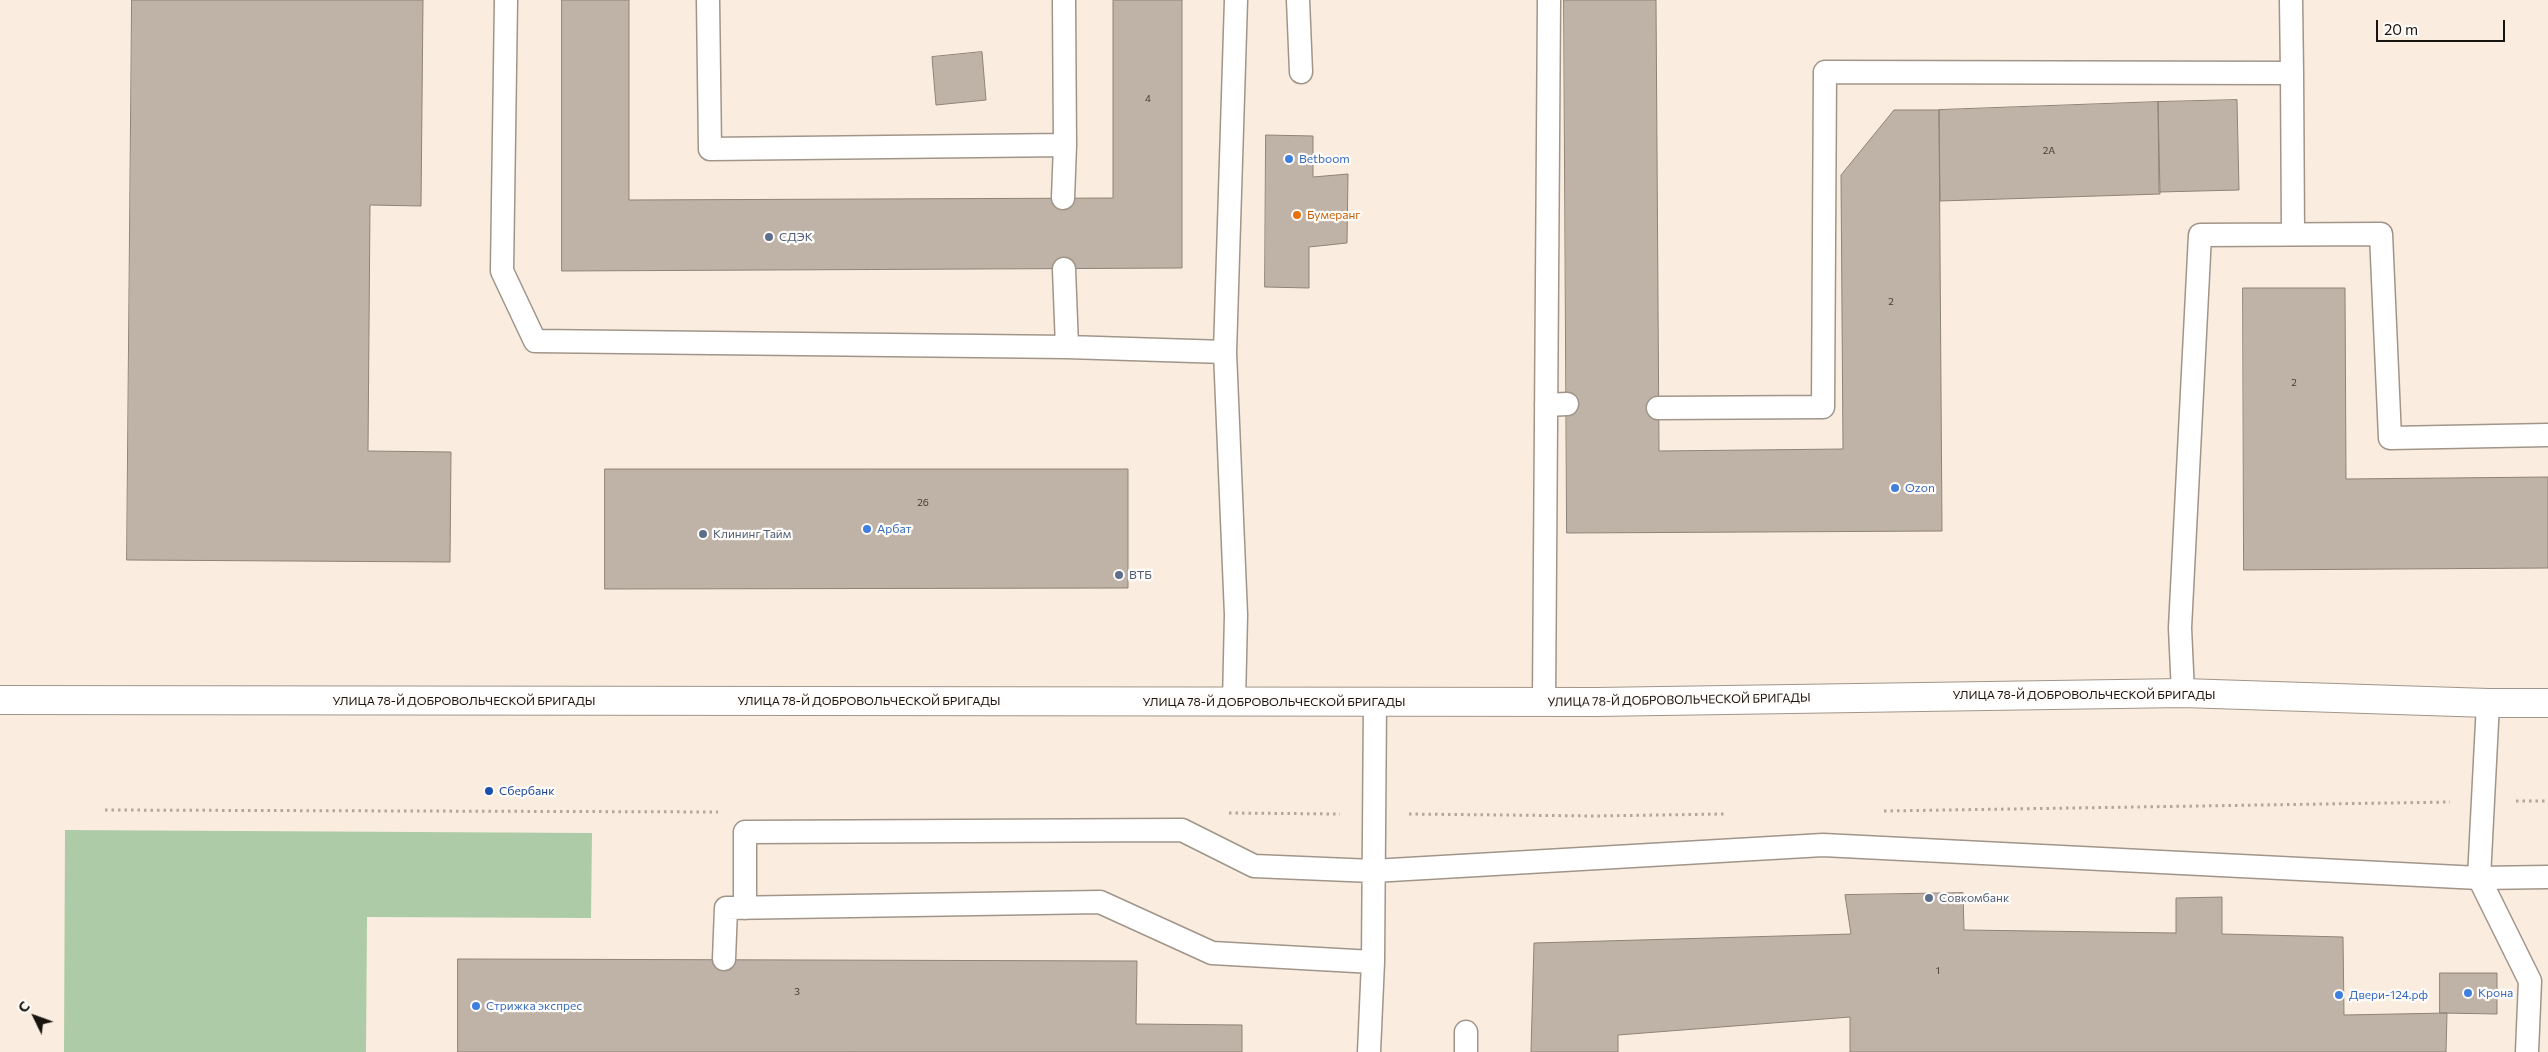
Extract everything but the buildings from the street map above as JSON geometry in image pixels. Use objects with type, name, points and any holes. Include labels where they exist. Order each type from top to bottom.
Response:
[{"type":"street","name":"УЛИЦА 78-Й ДОБРОВОЛЬЧЕСКОЙ БРИГАДЫ","points":[[0,700],[1544,702],[2183,693],[2488,703],[2548,703]]},
{"type":"lane","points":[[506,0],[502,271],[534,341],[1067,347],[1225,352]]},
{"type":"lane","points":[[708,0],[710,149],[1065,144]]},
{"type":"lane","points":[[1063,198],[1065,144],[1064,0]]},
{"type":"lane","points":[[1234,702],[1236,615],[1225,352],[1236,0]]},
{"type":"lane","points":[[1298,0],[1301,72]]},
{"type":"lane","points":[[1544,702],[1556,404],[1549,0]]},
{"type":"lane","points":[[2290,0],[2293,234]]},
{"type":"lane","points":[[1658,408],[1823,407],[1825,72],[2292,73]]},
{"type":"lane","points":[[2183,693],[2180,628],[2200,235],[2381,234],[2390,438],[2548,435]]},
{"type":"lane","points":[[1064,269],[1067,347]]},
{"type":"lane","points":[[1369,1052],[1373,962],[1375,702]]},
{"type":"lane","points":[[2488,703],[2479,878],[2530,981],[2526,1052]]},
{"type":"lane","points":[[745,908],[745,832],[1182,830],[1254,866],[1373,871],[1824,845],[2479,878],[2548,877]]},
{"type":"lane","points":[[724,960],[726,908],[1100,902],[1212,953],[1373,962]]},
{"type":"path","points":[[1874,811],[2548,801]]},
{"type":"path","points":[[105,810],[724,812]]},
{"type":"path","points":[[1223,813],[1594,816],[1734,814]]},
{"type":"green space","points":[[65,830],[592,833],[591,918],[367,917],[366,1052],[64,1052]]},
{"type":"place","name":"Betboom","points":[[1289,159]]},
{"type":"place","name":"Бумеранг","points":[[1297,215]]},
{"type":"place","name":"СДЭК","points":[[769,237]]},
{"type":"place","name":"Ozon","points":[[1895,488]]},
{"type":"place","name":"Арбат","points":[[867,529]]},
{"type":"place","name":"Клининг Тайм","points":[[703,534]]},
{"type":"place","name":"ВТБ","points":[[1119,575]]},
{"type":"place","name":"Сбербанк","points":[[489,791]]},
{"type":"place","name":"Совкомбанк","points":[[1929,898]]},
{"type":"place","name":"Крона","points":[[2468,993]]},
{"type":"place","name":"Двери-124.рф","points":[[2339,995]]},
{"type":"place","name":"Стрижка экспрес","points":[[476,1006]]}]
